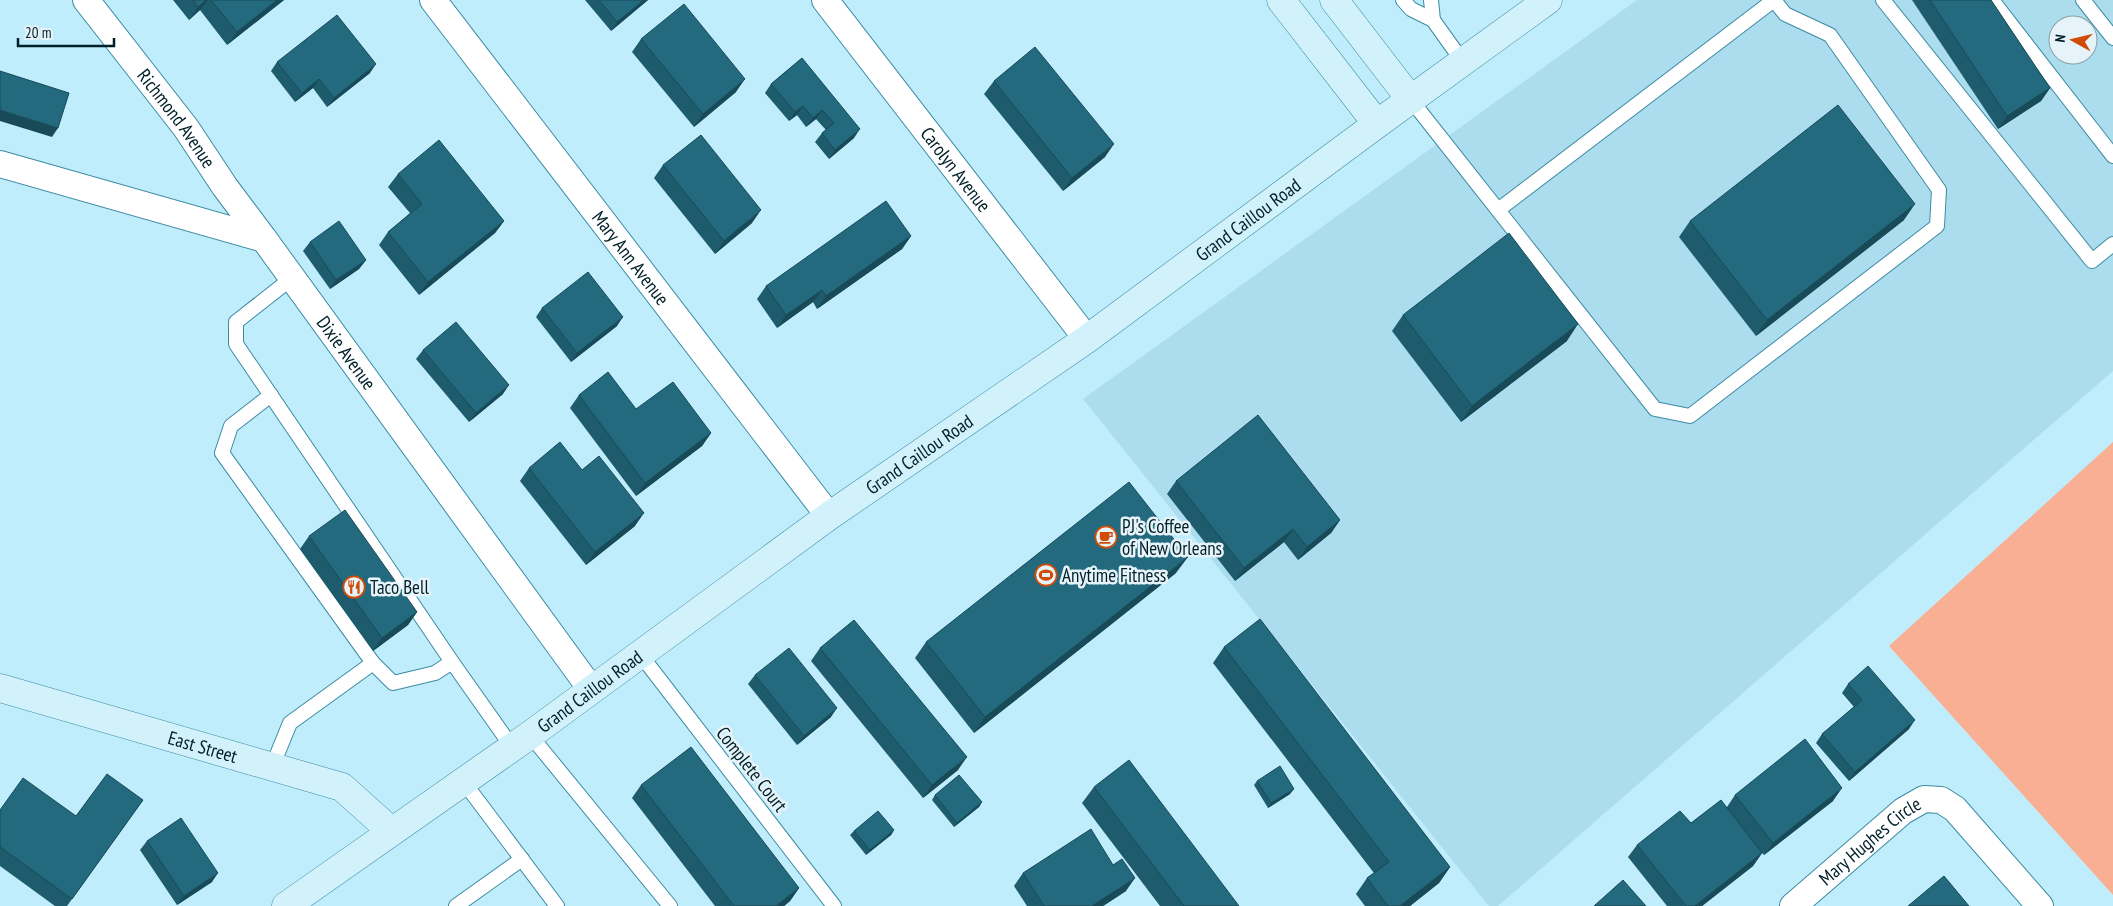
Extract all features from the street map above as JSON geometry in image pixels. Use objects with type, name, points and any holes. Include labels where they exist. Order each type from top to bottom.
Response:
[{"type":"main road","points":[[1282,0],[1377,124]]},
{"type":"main road","points":[[1334,0],[1411,100]]},
{"type":"main road","name":"Grand Caillou Road","points":[[286,906],[521,741],[829,516],[1087,339],[1548,0]]},
{"type":"main road","name":"East Street","points":[[0,688],[342,787],[391,831]]},
{"type":"street","name":"Richmond Avenue","points":[[86,0],[186,128],[225,187],[264,239]]},
{"type":"street","name":"Mary Ann Avenue","points":[[433,0],[829,516]]},
{"type":"street","name":"Carolyn Avenue","points":[[825,0],[1087,339]]},
{"type":"street","points":[[0,164],[264,239]]},
{"type":"street","name":"Dixie Avenue","points":[[264,239],[591,689]]},
{"type":"street","name":"Mary Hughes Circle","points":[[1792,906],[1902,811],[1924,799],[1941,800],[1955,809],[2040,906]]},
{"type":"lane","points":[[1403,0],[1411,9],[1433,20],[1463,62]]},
{"type":"lane","points":[[1431,0],[1433,20]]},
{"type":"lane","points":[[1411,100],[1655,409],[1690,416],[1937,226],[1939,190],[1830,35],[1785,14],[1774,0],[1498,210]]},
{"type":"lane","points":[[1883,0],[2092,261],[2113,244]]},
{"type":"lane","points":[[1992,0],[2113,156]]},
{"type":"lane","points":[[2083,0],[2113,38]]},
{"type":"lane","points":[[292,278],[236,322],[236,344],[452,662],[670,906]]},
{"type":"lane","points":[[271,395],[231,426],[222,453],[373,663],[393,683],[435,673],[452,662]]},
{"type":"lane","name":"Complete Court","points":[[640,654],[834,906]]},
{"type":"lane","points":[[272,766],[290,723],[373,663]]},
{"type":"lane","points":[[464,781],[557,906]]},
{"type":"lane","points":[[456,906],[522,859]]},
{"type":"shaded area","points":[[1637,0],[2113,0],[2113,371],[1498,906],[1489,906],[1083,399]]},
{"type":"shaded area","points":[[2113,442],[2113,895],[1889,646]]},
{"type":"building","points":[[193,0],[206,0],[198,7]]},
{"type":"building","points":[[211,0],[277,0],[237,32]]},
{"type":"building","points":[[599,0],[644,0],[617,22]]},
{"type":"building","points":[[1930,0],[1991,0],[2050,88],[2007,116]]},
{"type":"building","points":[[684,4],[745,79],[703,114],[641,39]]},
{"type":"building","points":[[337,15],[376,64],[334,98],[319,79],[302,93],[277,62]]},
{"type":"building","points":[[1035,47],[1114,144],[1072,178],[994,81]]},
{"type":"building","points":[[802,58],[860,129],[835,150],[822,133],[834,123],[822,110],[813,118],[803,106],[795,112],[771,84]]},
{"type":"building","points":[[0,71],[69,93],[58,128],[0,110]]},
{"type":"building","points":[[1838,105],[1915,204],[1767,320],[1690,221]]},
{"type":"building","points":[[701,135],[761,210],[724,241],[663,165]]},
{"type":"building","points":[[439,140],[504,221],[428,282],[388,232],[422,204],[398,174]]},
{"type":"building","points":[[886,201],[911,236],[826,296],[822,290],[786,315],[766,286]]},
{"type":"building","points":[[339,221],[366,260],[336,280],[310,242]]},
{"type":"building","points":[[1509,233],[1578,324],[1472,406],[1403,315]]},
{"type":"building","points":[[588,272],[623,317],[577,353],[542,308]]},
{"type":"building","points":[[456,322],[509,385],[476,413],[423,350]]},
{"type":"building","points":[[608,372],[636,409],[673,382],[711,433],[645,483],[579,395]]},
{"type":"building","points":[[1258,415],[1340,520],[1307,547],[1293,529],[1244,568],[1176,481]]},
{"type":"building","points":[[560,442],[582,470],[599,456],[644,513],[595,552],[529,468]]},
{"type":"building","points":[[1129,482],[1188,557],[985,717],[926,642]]},
{"type":"building","name":"Taco Bell","points":[[345,510],[417,612],[382,638],[309,536]]},
{"type":"building","points":[[1260,619],[1450,867],[1400,906],[1388,906],[1367,878],[1389,862],[1224,647]]},
{"type":"building","points":[[854,620],[967,757],[932,785],[820,648]]},
{"type":"building","points":[[789,648],[837,708],[804,736],[755,675]]},
{"type":"building","points":[[1868,666],[1915,720],[1855,772],[1822,734],[1862,700],[1848,684]]},
{"type":"building","points":[[1805,739],[1842,788],[1773,843],[1735,795]]},
{"type":"building","points":[[691,747],[799,888],[776,906],[734,906],[641,785]]},
{"type":"building","points":[[1129,760],[1239,906],[1184,906],[1094,787]]},
{"type":"building","points":[[1280,766],[1294,789],[1271,803],[1257,781]]},
{"type":"building","points":[[107,774],[143,800],[72,899],[0,847],[0,810],[23,778],[76,816]]},
{"type":"building","points":[[959,775],[982,802],[957,823],[935,795]]},
{"type":"building","points":[[1721,800],[1762,853],[1695,906],[1686,906],[1637,845],[1680,811],[1691,823]]},
{"type":"building","points":[[878,811],[894,830],[870,850],[854,831]]},
{"type":"building","points":[[181,818],[218,873],[184,896],[147,841]]},
{"type":"building","points":[[1091,829],[1113,865],[1122,859],[1135,878],[1092,906],[1044,906],[1023,873]]},
{"type":"building","points":[[1944,876],[1969,906],[1908,906]]},
{"type":"building","points":[[1623,880],[1646,906],[1594,906]]},
{"type":"place","name":"PJ's Coffee of New Orleans","points":[[1106,537]]},
{"type":"place","name":"Anytime Fitness","points":[[1046,575]]},
{"type":"place","name":"Taco Bell","points":[[354,587]]}]
